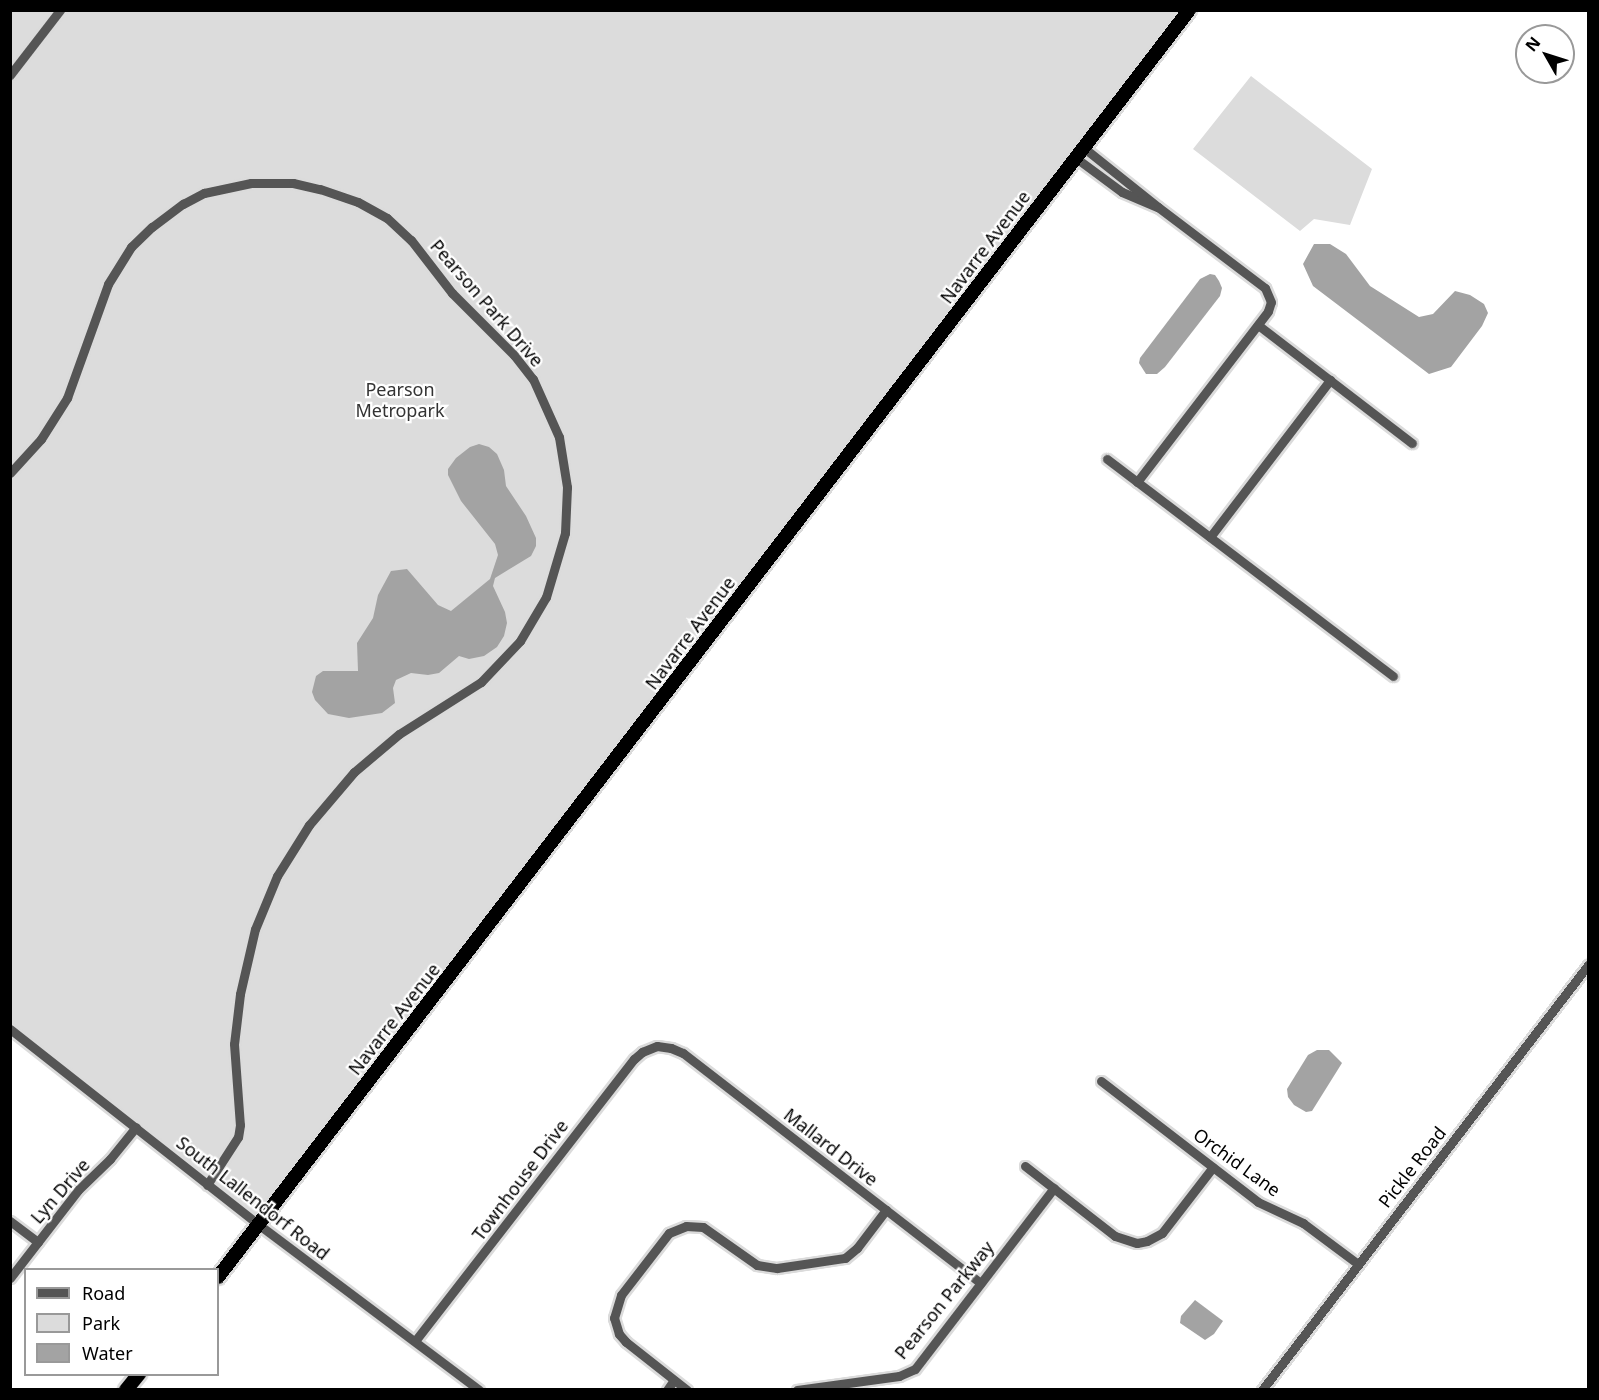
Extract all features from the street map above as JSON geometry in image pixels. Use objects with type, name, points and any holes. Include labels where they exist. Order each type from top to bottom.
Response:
[{"type":"highway","name":"Navarre Avenue","points":[[219,1276],[1190,10]]},
{"type":"highway","points":[[126,1389],[137,1376]]},
{"type":"street","points":[[10,75],[60,10]]},
{"type":"street","points":[[1080,153],[1158,207],[1268,291],[1271,298],[1270,307],[1258,325],[1137,482]]},
{"type":"street","name":"Pearson Park Drive","points":[[10,473],[41,439],[68,398],[108,284],[131,247],[152,227],[183,204],[204,193],[251,183],[293,183],[320,189],[358,202],[393,223],[411,240],[452,293],[514,356],[533,379],[559,437],[567,487],[565,533],[546,597],[520,641],[481,682],[399,734],[354,772],[309,825],[277,876],[255,929],[240,994],[234,1044],[239,1116],[238,1137],[207,1185]]},
{"type":"street","points":[[1258,325],[1412,443]]},
{"type":"street","points":[[1210,537],[1330,380]]},
{"type":"street","points":[[1107,459],[1394,676]]},
{"type":"street","name":"Pickle Road","points":[[1262,1389],[1588,965]]},
{"type":"street","name":"South Lallendorf Road","points":[[10,1029],[207,1185],[478,1389]]},
{"type":"street","name":"Mallard Drive","points":[[657,1046],[683,1053],[981,1283]]},
{"type":"street","name":"Townhouse Drive","points":[[415,1341],[634,1059],[642,1052],[657,1046]]},
{"type":"street","name":"Orchid Lane","points":[[1101,1081],[1258,1202],[1308,1226],[1358,1264]]},
{"type":"street","name":"Lyn Drive","points":[[10,1278],[78,1190],[110,1159],[136,1127]]},
{"type":"street","points":[[1025,1166],[1119,1238],[1137,1243],[1147,1241],[1162,1233],[1213,1167]]},
{"type":"street","name":"Pearson Parkway","points":[[797,1389],[899,1376],[911,1371],[1054,1188]]},
{"type":"street","points":[[687,1389],[626,1342],[619,1334],[614,1318],[621,1294],[669,1233],[686,1226],[703,1227],[757,1265],[777,1268],[845,1258],[857,1248],[886,1210]]},
{"type":"street","points":[[10,1221],[38,1242]]},
{"type":"street","points":[[667,1389],[675,1380]]},
{"type":"green space","name":"Pearson Metropark","points":[[10,11],[1190,11],[258,1224],[11,1029]]},
{"type":"green space","points":[[1251,76],[1372,169],[1350,225],[1314,219],[1300,231],[1193,149]]},
{"type":"water","points":[[1314,244],[1330,244],[1346,254],[1370,286],[1419,317],[1433,314],[1455,291],[1470,295],[1484,304],[1488,313],[1482,326],[1451,367],[1429,374],[1313,286],[1303,264]]},
{"type":"water","points":[[1210,274],[1215,275],[1219,281],[1222,288],[1220,296],[1165,367],[1157,374],[1146,374],[1139,363],[1140,358],[1200,279]]},
{"type":"water","points":[[479,444],[489,447],[497,454],[504,470],[506,486],[526,516],[536,538],[536,546],[531,556],[495,578],[493,586],[505,612],[507,623],[504,636],[497,647],[484,656],[469,659],[459,656],[439,673],[428,675],[411,673],[396,680],[393,688],[395,703],[382,713],[349,718],[328,714],[315,700],[312,692],[316,676],[323,671],[358,671],[357,643],[373,618],[378,595],[391,571],[407,569],[438,605],[451,611],[490,579],[498,555],[495,544],[461,501],[448,475],[448,469],[456,458],[470,447]]},
{"type":"water","points":[[1317,1050],[1329,1050],[1342,1063],[1312,1111],[1306,1112],[1294,1105],[1288,1097],[1287,1089],[1308,1055]]},
{"type":"water","points":[[1195,1300],[1223,1321],[1214,1334],[1205,1340],[1180,1323],[1181,1316]]}]
